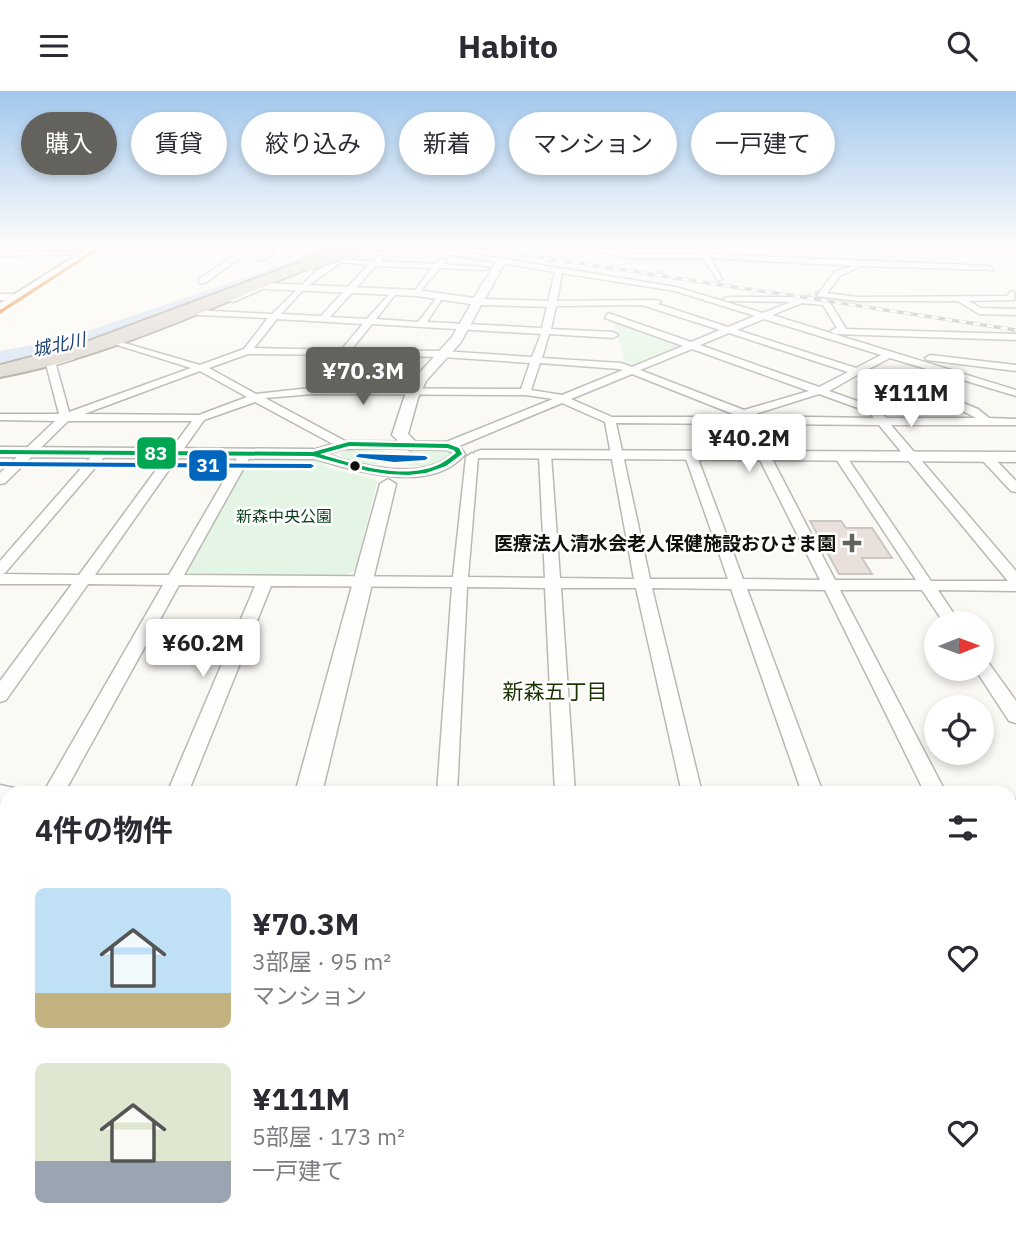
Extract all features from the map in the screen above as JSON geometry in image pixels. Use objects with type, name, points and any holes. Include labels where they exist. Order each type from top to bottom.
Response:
[{"type":"highway","points":[[41,345],[123,325],[198,298]]},
{"type":"highway","points":[[0,372],[44,362],[221,298]]},
{"type":"street","points":[[0,372],[51,364],[234,298]]},
{"type":"street","points":[[247,351],[273,316],[293,298]]},
{"type":"street","points":[[323,319],[342,298]]},
{"type":"street","points":[[313,391],[388,298]]},
{"type":"street","points":[[421,324],[438,298]]},
{"type":"street","points":[[449,298],[552,304],[802,299],[826,303],[843,331]]},
{"type":"street","points":[[411,445],[404,442],[400,436],[414,392],[420,380],[465,327],[480,298]]},
{"type":"street","points":[[525,392],[546,331],[553,298]]},
{"type":"street","points":[[852,298],[924,298]]},
{"type":"street","points":[[960,298],[979,311],[1016,311]]},
{"type":"street","points":[[708,299],[1012,391]]},
{"type":"street","points":[[117,342],[201,368],[257,397],[336,451],[351,468],[382,478],[437,467],[453,451],[562,398],[624,364],[693,345],[802,299]]},
{"type":"street","points":[[645,303],[969,408],[986,422]]},
{"type":"street","points":[[193,314],[546,331],[614,338],[605,304]]},
{"type":"street","points":[[193,314],[208,321]]},
{"type":"street","points":[[608,316],[869,407],[884,421],[1016,583]]},
{"type":"street","points":[[807,330],[1016,337]]},
{"type":"street","points":[[971,337],[980,346]]},
{"type":"street","points":[[0,480],[65,417],[247,351],[443,354],[624,364],[745,417],[932,786]]},
{"type":"street","points":[[745,417],[822,390],[890,354],[992,362],[1016,368]]},
{"type":"street","points":[[992,362],[1012,391]]},
{"type":"street","points":[[51,364],[65,417]]},
{"type":"street","points":[[0,417],[200,418],[257,397],[313,391],[525,392],[562,398],[610,420],[745,417],[1016,422]]},
{"type":"street","points":[[0,695],[200,418]]},
{"type":"street","points":[[610,420],[643,583],[690,786]]},
{"type":"street","points":[[0,452],[313,454],[411,445],[477,456],[1016,457]]},
{"type":"street","points":[[0,570],[102,452]]},
{"type":"street","points":[[57,786],[246,453]]},
{"type":"street","points":[[545,455],[565,786]]},
{"type":"street","points":[[447,786],[460,582],[477,456]]},
{"type":"street","points":[[691,456],[810,786]]},
{"type":"street","points":[[840,456],[945,611]]},
{"type":"street","points":[[986,457],[1016,488]]},
{"type":"street","points":[[310,786],[363,582],[382,478]]},
{"type":"street","points":[[0,579],[927,586],[1016,583]]},
{"type":"street","points":[[180,786],[265,581]]},
{"type":"street","points":[[992,681],[1016,716]]},
{"type":"green space","points":[[613,321],[684,346],[635,366],[626,364]]},
{"type":"green space","points":[[413,449],[443,449],[451,454],[429,465],[405,464],[406,453]]},
{"type":"green space","points":[[345,450],[383,450],[384,459],[367,466],[349,462],[340,454]]},
{"type":"green space","name":"新森中央公園","points":[[249,458],[314,459],[332,469],[375,479],[377,482],[355,570],[344,576],[190,575],[186,571]]},
{"type":"water","name":"城北川","points":[[183,298],[218,298],[107,339],[34,357],[0,362],[0,351],[62,340]]},
{"type":"building","name":"医療法人清水会老人保健施設おひさま園","points":[[810,521],[841,521],[846,528],[872,528],[892,558],[862,558],[872,574],[839,574]]},
{"type":"railway","points":[[809,298],[1016,330]]},
{"type":"transit line","name":"83","points":[[0,309],[17,298]]},
{"type":"transit line","points":[[0,312],[21,298]]},
{"type":"transit line","name":"83","points":[[349,444],[448,446],[457,449],[459,454],[444,465],[408,473],[368,469],[313,454],[349,444]]},
{"type":"transit line","name":"83","points":[[0,452],[313,454]]},
{"type":"transit line","name":"31","points":[[359,456],[425,458],[394,460],[359,456]]},
{"type":"transit line","name":"31","points":[[0,464],[311,466]]},
{"type":"place","name":"医療法人清水会老人保健施設おひさま園","points":[[852,543]]},
{"type":"district","name":"新森五丁目","points":[[555,692]]}]
